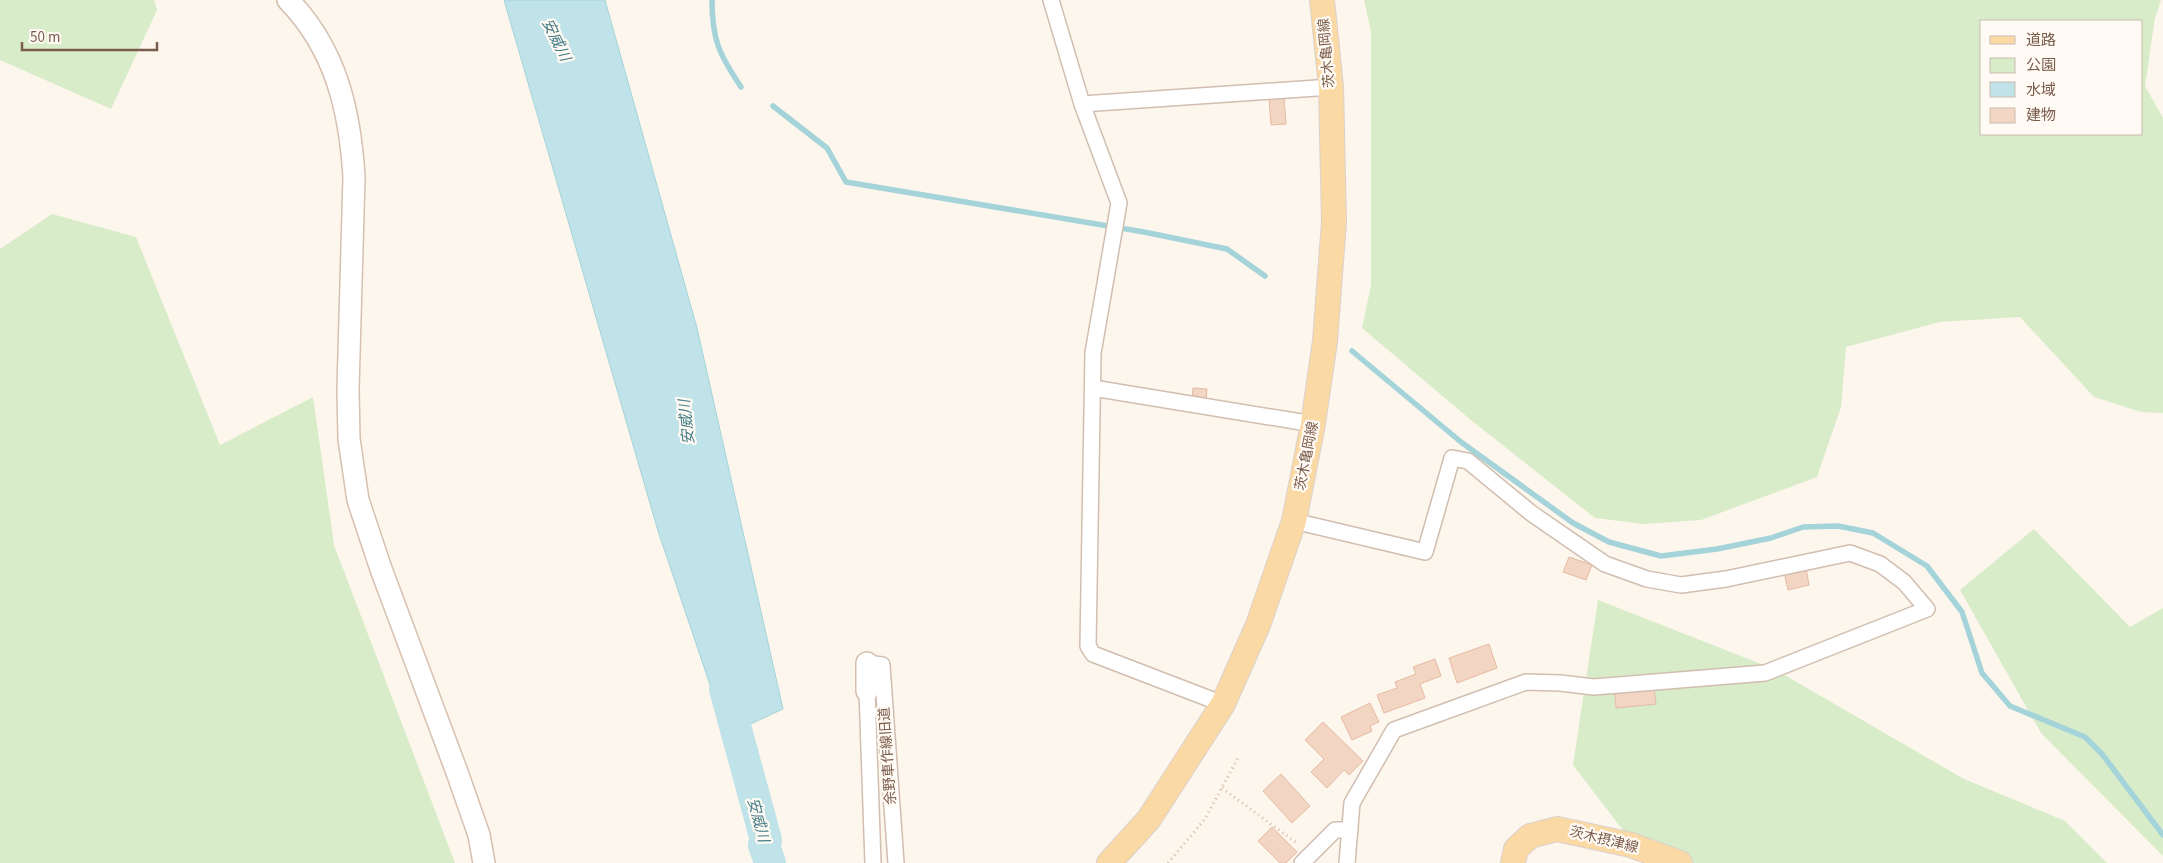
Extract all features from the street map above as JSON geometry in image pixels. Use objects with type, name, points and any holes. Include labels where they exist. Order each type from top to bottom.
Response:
[{"type":"main road","name":"茨木亀岡線","points":[[1109,863],[1150,819],[1223,704],[1258,625],[1294,521],[1313,424],[1327,316],[1334,222],[1331,87],[1322,0]]},
{"type":"main road","name":"茨木摂津線","points":[[1512,863],[1516,849],[1530,836],[1557,829],[1631,845],[1680,863]]},
{"type":"street","points":[[288,0],[303,15],[318,38],[335,72],[348,116],[354,178],[348,389],[349,446],[358,500],[381,569],[428,691],[475,824],[484,863]]},
{"type":"street","points":[[1051,0],[1082,104],[1119,203],[1093,353],[1088,646],[1093,654],[1223,704]]},
{"type":"street","points":[[1082,104],[1331,87]]},
{"type":"street","points":[[1093,388],[1313,424]]},
{"type":"street","points":[[1294,521],[1424,552],[1452,458],[1468,461],[1531,512],[1605,564],[1647,579],[1682,585],[1726,579],[1850,553],[1880,564],[1904,582],[1927,610],[1765,673],[1594,688],[1560,683],[1526,682],[1394,730],[1352,803],[1347,863]]},
{"type":"street","points":[[867,663],[873,863]]},
{"type":"street","name":"余野車作線旧道","points":[[867,663],[882,665],[896,863]]},
{"type":"street","points":[[1306,858],[1335,830],[1350,830]]},
{"type":"path","points":[[1168,863],[1205,819],[1238,758]]},
{"type":"path","points":[[1222,788],[1306,858]]},
{"type":"green space","points":[[0,0],[154,0],[157,10],[111,109],[0,60]]},
{"type":"green space","points":[[1364,0],[2161,0],[2155,18],[2145,86],[2163,118],[2163,413],[2141,412],[2094,397],[2020,317],[1940,322],[1846,347],[1841,407],[1817,477],[1701,520],[1644,524],[1595,518],[1472,421],[1362,328],[1371,285],[1371,31]]},
{"type":"green space","points":[[52,214],[136,237],[220,445],[313,397],[334,545],[455,863],[0,863],[0,249]]},
{"type":"green space","points":[[2034,529],[2130,627],[2163,608],[2163,856],[2041,733],[1960,590]]},
{"type":"green space","points":[[1598,600],[1774,669],[1964,779],[2065,821],[2107,863],[1648,863],[1573,765]]},
{"type":"water","points":[[504,0],[605,0],[697,328],[783,709],[727,735],[658,531]]},
{"type":"building","points":[[1284,98],[1286,124],[1271,125],[1269,99]]},
{"type":"building","points":[[1193,388],[1207,389],[1206,400],[1192,400]]},
{"type":"building","points":[[1569,557],[1592,565],[1586,580],[1563,572]]},
{"type":"building","points":[[1806,568],[1809,585],[1788,590],[1784,572]]},
{"type":"building","points":[[1489,644],[1497,668],[1457,683],[1449,658]]},
{"type":"building","points":[[1435,659],[1441,676],[1420,684],[1425,698],[1384,713],[1377,695],[1397,688],[1395,682],[1416,674],[1413,667]]},
{"type":"building","points":[[1654,689],[1656,704],[1616,708],[1615,693]]},
{"type":"building","points":[[1370,703],[1379,722],[1370,726],[1372,731],[1352,740],[1341,717]]},
{"type":"building","points":[[1323,722],[1363,761],[1349,775],[1344,770],[1327,788],[1311,772],[1324,759],[1305,740]]},
{"type":"building","points":[[1281,774],[1310,806],[1292,823],[1263,791]]},
{"type":"building","points":[[1272,827],[1297,852],[1286,863],[1280,863],[1258,841]]},
{"type":"waterway","points":[[712,0],[713,26],[718,46],[741,87]]},
{"type":"waterway","points":[[773,106],[827,148],[846,182],[1144,232],[1227,249],[1265,276]]},
{"type":"waterway","points":[[1352,351],[1461,442],[1573,523],[1609,542],[1661,556],[1717,549],[1771,538],[1803,527],[1838,526],[1873,533],[1927,566],[1962,612],[1982,673],[2010,706],[2085,737],[2102,754],[2163,835]]},
{"type":"waterway","name":"安威川","points":[[725,689],[766,840],[764,845],[770,863]]}]
